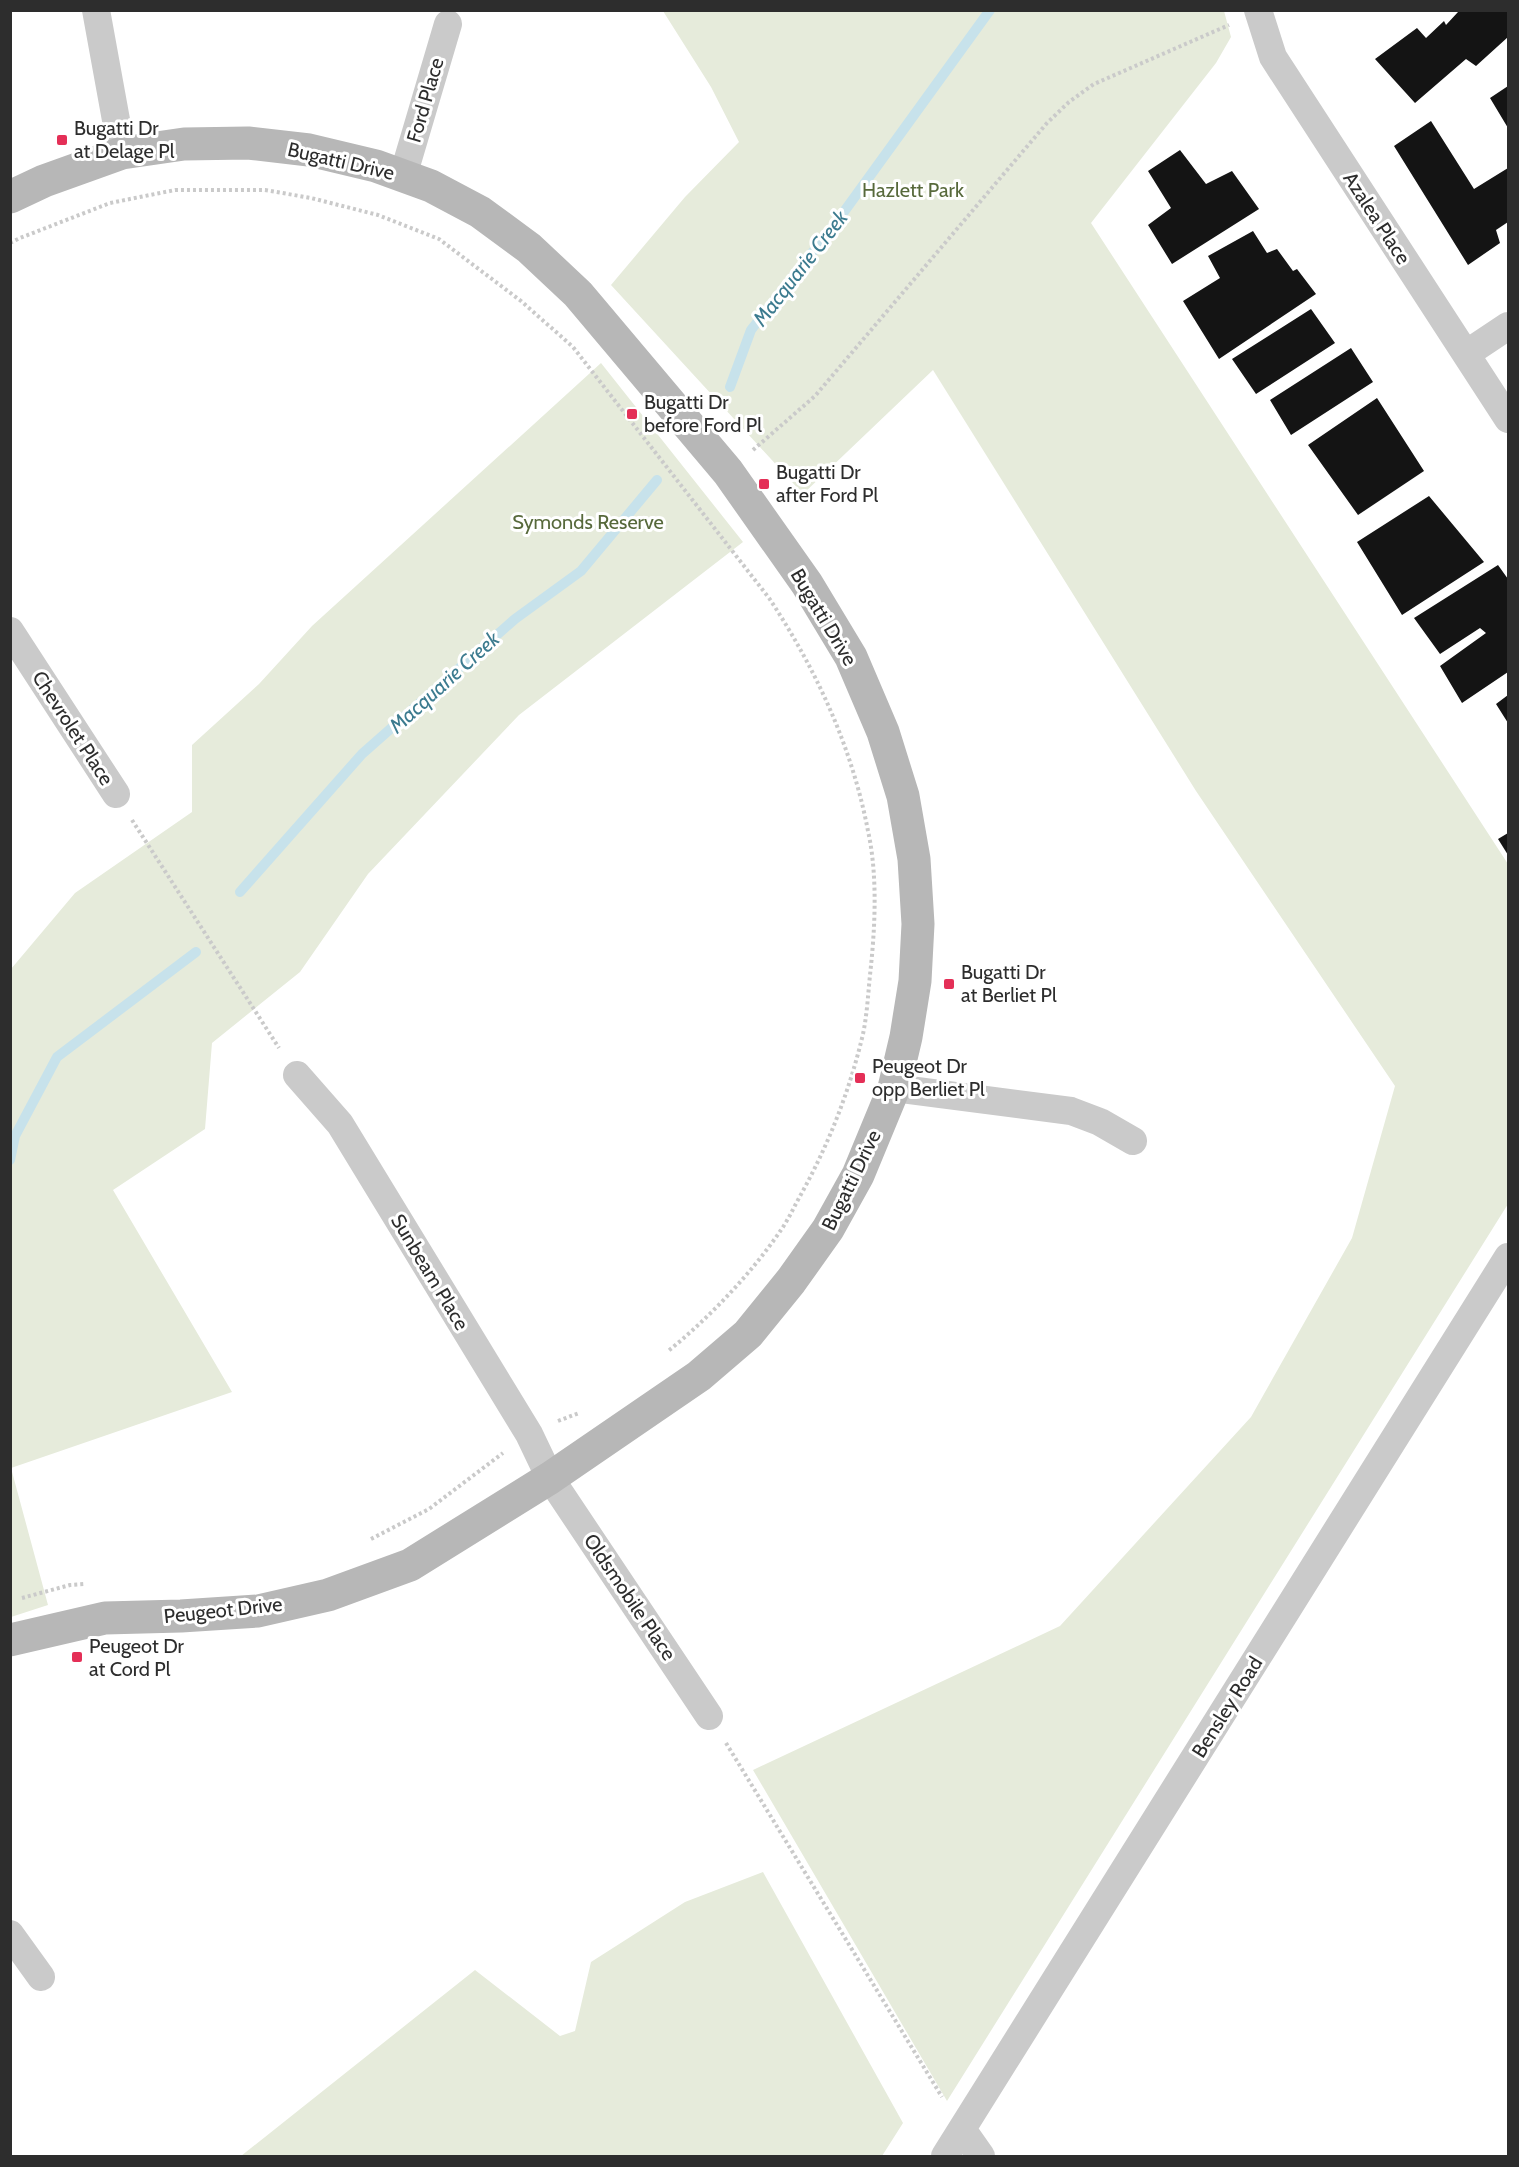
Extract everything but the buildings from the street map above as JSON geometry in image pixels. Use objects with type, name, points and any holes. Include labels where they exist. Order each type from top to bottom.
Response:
[{"type":"street","points":[[96,10],[122,153]]},
{"type":"street","name":"Azalea Place","points":[[1258,12],[1273,57],[1509,419]]},
{"type":"street","name":"Ford Place","points":[[403,176],[447,24]]},
{"type":"street","name":"Bugatti Drive","points":[[10,197],[44,181],[122,153],[184,144],[248,143],[309,150],[376,166],[431,186],[480,212],[538,256],[578,294],[728,472],[807,584],[851,657],[884,732],[903,796],[914,859],[918,924],[915,981],[906,1037],[894,1088],[858,1175],[828,1228],[791,1281],[748,1334],[699,1376],[550,1479]]},
{"type":"street","points":[[1466,354],[1509,326]]},
{"type":"street","name":"Chevrolet Place","points":[[10,631],[116,794]]},
{"type":"street","name":"Sunbeam Place","points":[[297,1075],[340,1124],[529,1434],[550,1479]]},
{"type":"street","points":[[894,1088],[1071,1111],[1100,1122],[1133,1141]]},
{"type":"street","name":"Bensley Road","points":[[945,2157],[1509,1257]]},
{"type":"street","name":"Peugeot Drive","points":[[10,1640],[105,1618],[258,1611],[328,1595],[410,1565],[550,1479]]},
{"type":"street","name":"Oldsmobile Place","points":[[550,1479],[710,1716]]},
{"type":"street","points":[[10,1934],[41,1977]]},
{"type":"street","points":[[962,2130],[981,2157]]},
{"type":"path","points":[[728,472],[814,396],[1047,123],[1069,102],[1094,84],[1258,12]]},
{"type":"path","points":[[10,243],[110,203],[175,190],[265,190],[311,198],[378,215],[439,239],[521,301],[573,347],[769,598],[792,632],[835,721],[860,796],[869,833],[874,890],[873,950],[863,1032],[846,1095],[821,1158],[781,1230],[704,1320],[662,1356]]},
{"type":"path","points":[[116,794],[297,1075]]},
{"type":"path","points":[[366,1541],[429,1509],[529,1434],[588,1407]]},
{"type":"path","points":[[20,1599],[70,1585],[93,1584]]},
{"type":"path","points":[[710,1716],[962,2130]]},
{"type":"green space","name":"Hazlett Park","points":[[663,11],[1224,11],[1231,37],[1216,63],[1091,223],[1508,864],[1508,1204],[947,2101],[753,1770],[1060,1626],[1251,1417],[1352,1238],[1395,1086],[1196,791],[933,370],[803,494],[611,285],[685,197],[739,142],[711,87]]},
{"type":"green space","name":"Symonds Reserve","points":[[601,363],[743,542],[519,715],[368,874],[300,972],[212,1043],[205,1129],[113,1190],[232,1392],[11,1468],[11,969],[75,893],[192,812],[192,745],[259,684],[312,626]]},
{"type":"green space","points":[[11,1468],[48,1605],[11,1617]]},
{"type":"green space","points":[[763,1872],[903,2123],[882,2156],[241,2156],[475,1970],[560,2036],[575,2031],[591,1962],[685,1902]]},
{"type":"waterway","name":"Macquarie Creek","points":[[730,387],[751,330],[838,220],[990,10]]},
{"type":"waterway","name":"Macquarie Creek","points":[[240,892],[362,754],[515,619],[581,571],[657,480]]},
{"type":"waterway","name":"Macquarie Creek","points":[[10,1160],[15,1136],[57,1057],[196,952]]},
{"type":"place","name":"Bugatti Dr at Delage Pl","points":[[62,140]]},
{"type":"place","name":"Bugatti Dr before Ford Pl","points":[[632,414]]},
{"type":"place","name":"Bugatti Dr after Ford Pl","points":[[764,484]]},
{"type":"place","name":"Bugatti Dr at Berliet Pl","points":[[949,984]]},
{"type":"place","name":"Peugeot Dr opp Berliet Pl","points":[[860,1078]]},
{"type":"place","name":"Peugeot Dr at Cord Pl","points":[[77,1657]]}]
